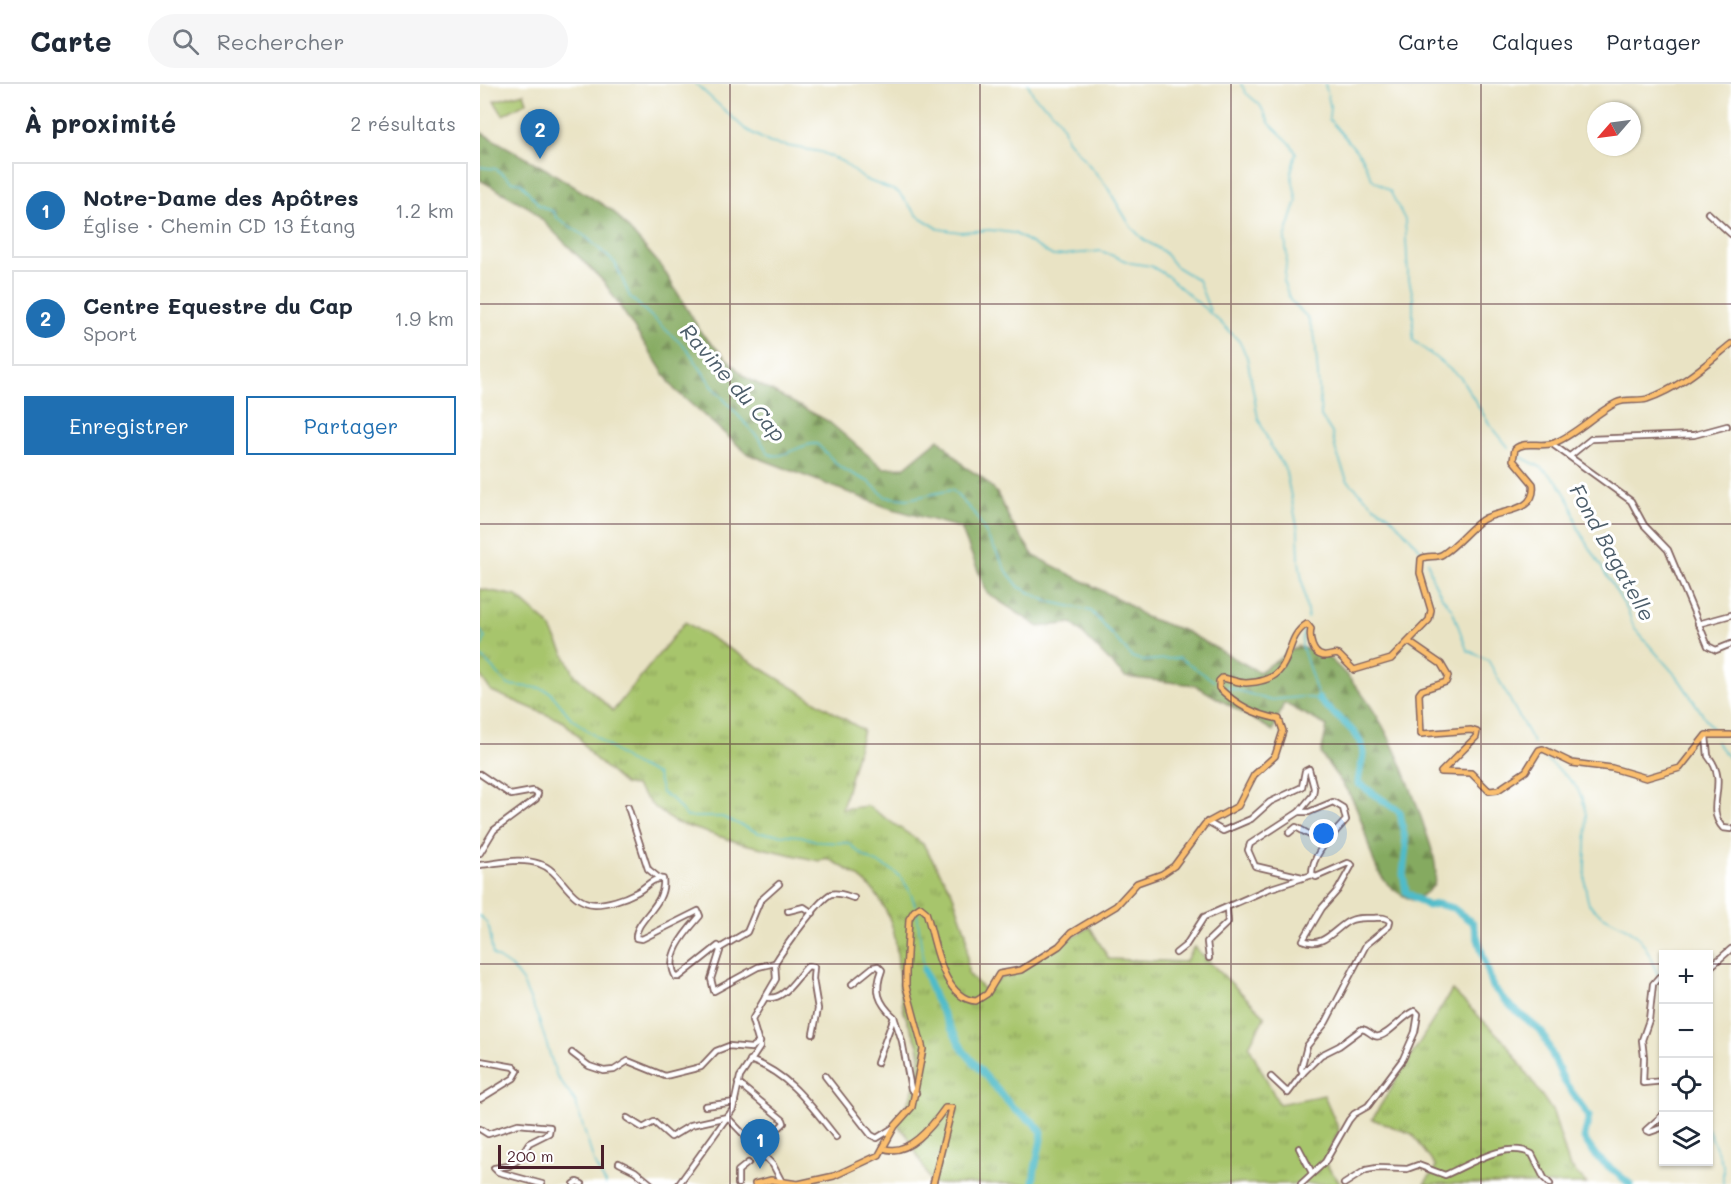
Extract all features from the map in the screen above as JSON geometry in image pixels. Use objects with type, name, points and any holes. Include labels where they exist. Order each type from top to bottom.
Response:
[{"type":"main road","points":[[754,1184],[766,1181],[798,1184],[834,1176],[874,1158],[883,1149],[895,1126],[908,1114],[916,1093],[923,1049],[906,986],[908,922],[915,909],[923,908],[926,912],[950,984],[963,998],[976,1001],[987,994],[999,974],[1021,970],[1059,946],[1071,933],[1116,906],[1137,882],[1169,870],[1207,822],[1238,806],[1254,775],[1275,756],[1283,731],[1279,719],[1257,715],[1238,705],[1219,688],[1219,681],[1222,678],[1254,682],[1281,671],[1287,663],[1294,638],[1307,624],[1311,629],[1310,640],[1316,651],[1325,657],[1339,655],[1354,670],[1391,659],[1429,620],[1431,614],[1420,573],[1421,559],[1442,555],[1485,518],[1514,511],[1525,504],[1533,493],[1533,484],[1513,460],[1513,450],[1521,444],[1552,444],[1616,403],[1647,399],[1678,385],[1731,344]]},
{"type":"main road","points":[[1409,642],[1441,664],[1448,676],[1446,682],[1422,690],[1419,694],[1421,734],[1471,730],[1477,732],[1476,737],[1442,772],[1471,773],[1489,791],[1498,790],[1526,771],[1535,753],[1543,749],[1572,763],[1612,768],[1640,777],[1653,777],[1680,768],[1706,735],[1731,735]]},
{"type":"main road","points":[[883,1149],[894,1151],[900,1149],[932,1127],[945,1108],[952,1108],[933,1184]]},
{"type":"street","points":[[1708,213],[1731,234]]},
{"type":"street","points":[[1570,456],[1591,439],[1694,435],[1727,426]]},
{"type":"street","points":[[1552,444],[1634,504],[1644,525],[1668,550],[1704,641],[1712,650],[1731,644]]},
{"type":"street","points":[[1698,624],[1731,615]]},
{"type":"street","points":[[1706,735],[1708,756],[1717,764],[1722,773],[1723,787],[1717,805],[1719,820],[1723,828],[1731,829]]},
{"type":"street","points":[[1207,822],[1223,831],[1251,819],[1270,802],[1302,788],[1305,771],[1309,769],[1314,788],[1313,795],[1299,812],[1250,844],[1248,850],[1255,866],[1304,878]]},
{"type":"street","points":[[480,774],[511,795],[537,791],[538,796],[494,830],[480,853]]},
{"type":"street","points":[[1299,812],[1310,812],[1334,802],[1342,808],[1346,820],[1326,844],[1312,866],[1312,875]]},
{"type":"street","points":[[628,807],[648,869],[663,879],[664,883],[659,900],[637,930],[636,938],[642,939],[698,911],[700,916],[676,946],[673,973],[677,978],[714,946],[720,948]]},
{"type":"street","points":[[1289,833],[1296,826],[1326,844]]},
{"type":"street","points":[[480,865],[523,859],[541,864],[554,871],[562,885],[574,895],[591,904],[628,896],[659,878]]},
{"type":"street","points":[[1176,953],[1186,945],[1204,917],[1227,909],[1268,889],[1312,875],[1316,877],[1348,863],[1352,865],[1338,890],[1322,908],[1303,940],[1311,943],[1330,937],[1342,925],[1356,918],[1388,918],[1390,924],[1368,941],[1326,1022],[1310,1041],[1301,1069],[1303,1073]]},
{"type":"street","points":[[775,963],[769,963],[714,991],[711,987],[720,948],[747,932],[760,901],[779,884]]},
{"type":"street","points":[[679,1184],[727,1117],[735,1102],[738,1083],[760,1047],[760,1042],[753,1030],[752,1020],[776,978],[775,963],[783,949],[831,895],[840,894],[854,898]]},
{"type":"street","points":[[788,911],[804,907],[813,913]]},
{"type":"street","points":[[1209,958],[1207,942],[1228,922],[1227,909]]},
{"type":"street","points":[[1713,965],[1731,949]]},
{"type":"street","points":[[765,997],[779,996],[808,966],[814,968],[813,978],[818,1009],[813,1034]]},
{"type":"street","points":[[852,984],[873,967],[878,966],[882,970],[878,980],[877,995],[881,1004],[894,1017],[902,1041],[911,1089],[916,1093]]},
{"type":"street","points":[[1659,977],[1653,984],[1649,1020],[1641,1040],[1644,1057],[1643,1083],[1659,1081]]},
{"type":"street","points":[[1271,1077],[1288,1093],[1321,1055],[1339,1046],[1362,1029],[1375,1036],[1382,1036],[1389,1032],[1399,1019],[1415,1011],[1418,1014],[1415,1032],[1403,1059],[1368,1106],[1348,1120],[1324,1162],[1301,1184]]},
{"type":"street","points":[[877,1063],[894,1017]]},
{"type":"street","points":[[572,1053],[598,1070],[614,1070],[628,1061],[665,1076],[701,1067],[712,1055],[723,1049],[751,1047],[760,1042]]},
{"type":"street","points":[[750,1060],[761,1063],[792,1083],[836,1137]]},
{"type":"street","points":[[480,1061],[514,1067],[518,1071],[514,1078],[480,1099]]},
{"type":"street","points":[[825,1076],[871,1135],[877,1138],[895,1126]]},
{"type":"street","points":[[738,1083],[783,1120],[784,1123],[780,1127]]},
{"type":"street","points":[[705,1106],[735,1102]]},
{"type":"street","points":[[627,1118],[643,1128],[654,1122],[671,1137],[691,1125],[727,1117]]},
{"type":"street","points":[[727,1117],[773,1166],[782,1182]]},
{"type":"street","points":[[1659,1119],[1647,1130],[1650,1132],[1659,1129]]},
{"type":"street","points":[[480,1129],[488,1134],[518,1124],[550,1127],[549,1133],[529,1143],[512,1164],[494,1168],[498,1172],[542,1184]]},
{"type":"street","points":[[1299,1148],[1312,1173]]},
{"type":"street","points":[[1347,1183],[1366,1170],[1377,1168],[1407,1168],[1418,1165],[1445,1175],[1493,1154],[1519,1150],[1532,1154],[1544,1178],[1550,1184]]},
{"type":"street","points":[[620,1162],[650,1184]]},
{"type":"street","points":[[738,1184],[738,1171],[748,1163]]},
{"type":"street","points":[[574,1184],[577,1182],[582,1184]]},
{"type":"green space","points":[[524,93],[527,102],[503,115],[494,101]]},
{"type":"green space","points":[[480,132],[551,172],[613,211],[662,267],[702,334],[745,377],[828,421],[883,468],[905,467],[939,439],[965,467],[980,476],[997,493],[1012,524],[1034,556],[1128,604],[1145,617],[1185,631],[1259,672],[1298,646],[1331,660],[1348,677],[1377,716],[1399,758],[1433,854],[1436,870],[1432,887],[1412,900],[1398,893],[1379,874],[1354,802],[1321,754],[1327,726],[1284,703],[1273,731],[1195,685],[1125,677],[1072,623],[1039,627],[987,593],[961,528],[886,507],[748,454],[674,389],[604,282],[530,208],[480,180]]},
{"type":"green space","points":[[480,589],[517,596],[549,625],[575,675],[613,711],[685,622],[863,730],[842,809],[868,806],[923,844],[952,892],[966,933],[968,973],[983,989],[1090,927],[1109,959],[1185,962],[1194,947],[1265,1016],[1249,1046],[1279,1104],[1324,1095],[1339,1130],[1324,1162],[1341,1184],[932,1184],[907,1135],[894,1122],[909,1100],[917,1078],[920,1058],[916,1040],[904,1012],[896,941],[888,914],[875,892],[856,875],[827,858],[819,861],[740,843],[674,822],[652,805],[635,786],[625,785],[591,755],[578,736],[564,722],[491,691],[480,675]]},
{"type":"green space","points":[[1452,990],[1506,1043],[1553,1112],[1569,1165],[1587,1184],[1424,1184],[1436,1167],[1412,1134],[1372,1119]]},
{"type":"waterway","points":[[696,84],[745,129],[770,143],[821,152],[843,162],[864,179],[898,192],[918,216],[939,229],[960,232],[990,230],[1014,233],[1053,256],[1101,251],[1131,263],[1151,266],[1166,275],[1218,320],[1239,341],[1247,357],[1258,418],[1271,447],[1285,468],[1298,530],[1299,561],[1308,618]]},
{"type":"waterway","points":[[1028,84],[1034,96],[1055,114],[1064,128],[1067,139],[1106,185],[1131,227],[1143,239],[1164,252],[1175,266],[1198,280],[1210,311]]},
{"type":"waterway","points":[[1241,84],[1246,93],[1260,105],[1270,124],[1290,143],[1296,153],[1291,173],[1297,201],[1285,238],[1287,256],[1284,283],[1290,300],[1308,318],[1315,338],[1321,416],[1332,433],[1347,480],[1374,506],[1389,515],[1424,553]]},
{"type":"waterway","name":"Fond Bagatelle","points":[[1325,84],[1330,105],[1329,119],[1361,156],[1372,179],[1390,191],[1405,220],[1408,275],[1413,297],[1413,340],[1461,378],[1488,422],[1509,448]]},
{"type":"waterway","name":"Ravine du Cap","points":[[480,167],[496,169],[512,181],[521,183],[539,205],[554,212],[556,217],[586,237],[615,263],[630,297],[688,350],[712,386],[760,440],[769,454],[780,455],[817,444],[841,468],[869,482],[886,497],[908,499],[952,490],[975,514],[1008,573],[1019,587],[1047,601],[1091,611],[1132,657],[1143,661],[1180,658],[1214,681]]},
{"type":"waterway","name":"Fond Bagatelle","points":[[1521,457],[1542,468],[1558,482],[1571,504],[1578,528],[1628,611],[1634,628],[1678,678],[1712,728]]},
{"type":"waterway","points":[[1428,561],[1432,578],[1442,597],[1452,609],[1467,650],[1488,660],[1534,744]]},
{"type":"waterway","points":[[480,630],[485,638],[480,651]]},
{"type":"waterway","name":"Ravine du Cap","points":[[1227,687],[1269,700],[1301,697],[1319,699],[1302,646],[1303,631]]},
{"type":"waterway","points":[[480,655],[508,685],[540,688],[550,692],[571,718],[628,761],[657,775],[662,793],[672,799],[687,817],[722,817],[759,833],[801,836],[820,842],[849,843],[869,859],[895,872],[909,890],[915,905]]},
{"type":"waterway","name":"Ravine du Cap","points":[[1319,699],[1353,731],[1362,746],[1363,754],[1358,783],[1400,812],[1406,846],[1403,874],[1406,892],[1428,906],[1437,904],[1453,908],[1473,923],[1493,987],[1508,1004],[1542,1032],[1564,1081],[1589,1116],[1584,1139],[1597,1157],[1630,1184]]},
{"type":"waterway","name":"Fond Bagatelle","points":[[1716,742],[1731,761]]},
{"type":"waterway","points":[[1542,756],[1574,784],[1582,797],[1587,826],[1585,873],[1589,904],[1641,940],[1658,975]]},
{"type":"waterway","points":[[917,912],[924,969]]},
{"type":"waterway","points":[[480,916],[489,929],[493,955],[511,967],[522,981],[539,1020],[557,1077],[575,1101],[595,1165],[606,1184]]},
{"type":"waterway","points":[[924,969],[935,999],[963,1050],[1014,1109],[1033,1122],[1042,1132],[1033,1184]]},
{"type":"waterway","points":[[1713,1141],[1723,1165],[1723,1184]]},
{"type":"place","name":"Centre Equestre du Cap","points":[[540,159]]},
{"type":"place","name":"Notre-Dame des Apôtres","points":[[760,1169]]}]
